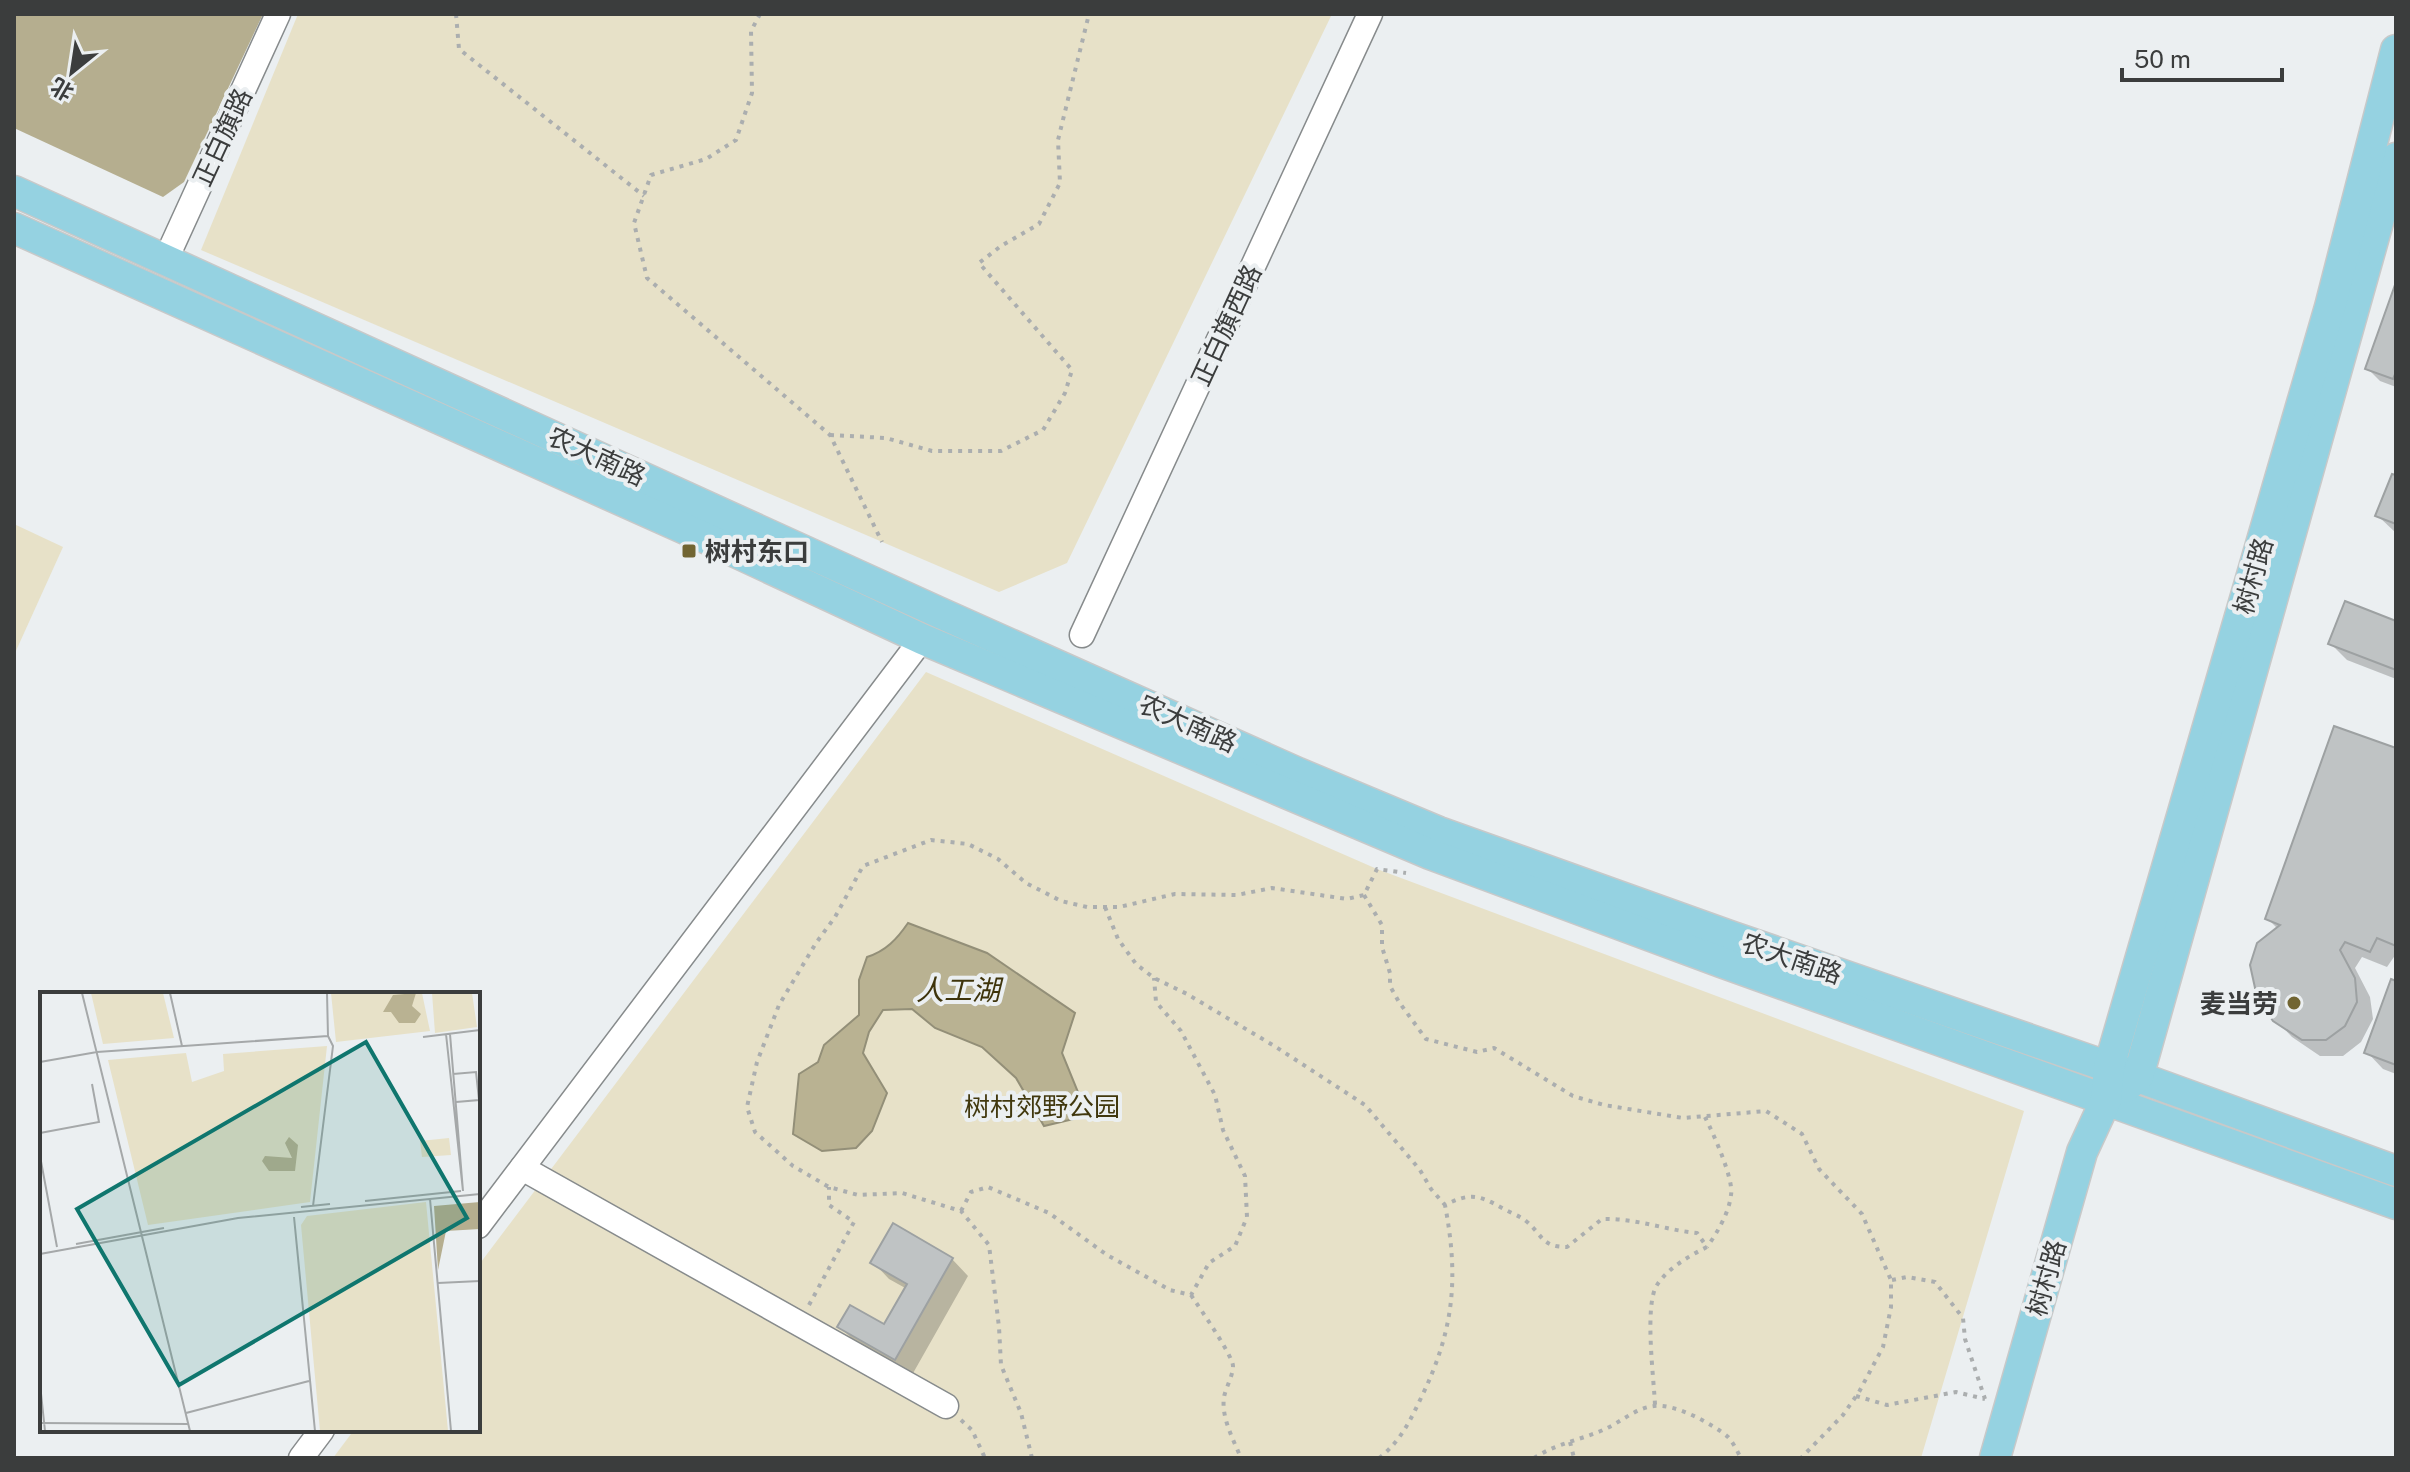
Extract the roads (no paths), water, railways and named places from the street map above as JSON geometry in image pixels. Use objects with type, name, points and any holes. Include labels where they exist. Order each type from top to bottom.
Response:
[{"type":"main road","name":"树村路","points":[[1995,1458],[1996,1405],[2082,1152],[2106,1100],[2109,1067],[2330,307],[2396,50]]},
{"type":"main road","name":"树村路","points":[[2106,1100],[2138,1077],[2396,158]]},
{"type":"main road","name":"农大南路","points":[[14,191],[938,612],[1298,773],[1425,826],[2396,1171]]},
{"type":"main road","name":"农大南路","points":[[14,228],[687,529],[922,639],[1430,854],[2396,1204]]},
{"type":"street","name":"正白旗路","points":[[166,259],[278,14]]},
{"type":"street","name":"正白旗西路","points":[[1082,635],[1370,14]]},
{"type":"street","points":[[481,1215],[522,1168],[922,639]]},
{"type":"street","points":[[522,1168],[946,1406]]},
{"type":"street","points":[[301,1458],[320,1432]]},
{"type":"water","name":"人工湖","points":[[908,923],[987,953],[1075,1013],[1062,1053],[1082,1102],[1074,1119],[1044,1126],[1016,1078],[982,1047],[935,1028],[912,1009],[883,1010],[869,1032],[863,1053],[887,1093],[872,1131],[856,1148],[822,1151],[793,1134],[799,1074],[818,1062],[824,1045],[859,1015],[859,980],[867,957],[890,944]]},
{"type":"place","name":"树村东口","points":[[689,551]]},
{"type":"place","name":"麦当劳","points":[[2294,1003]]},
{"type":"park label","name":"树村郊野公园","points":[[1042,1106]]}]
